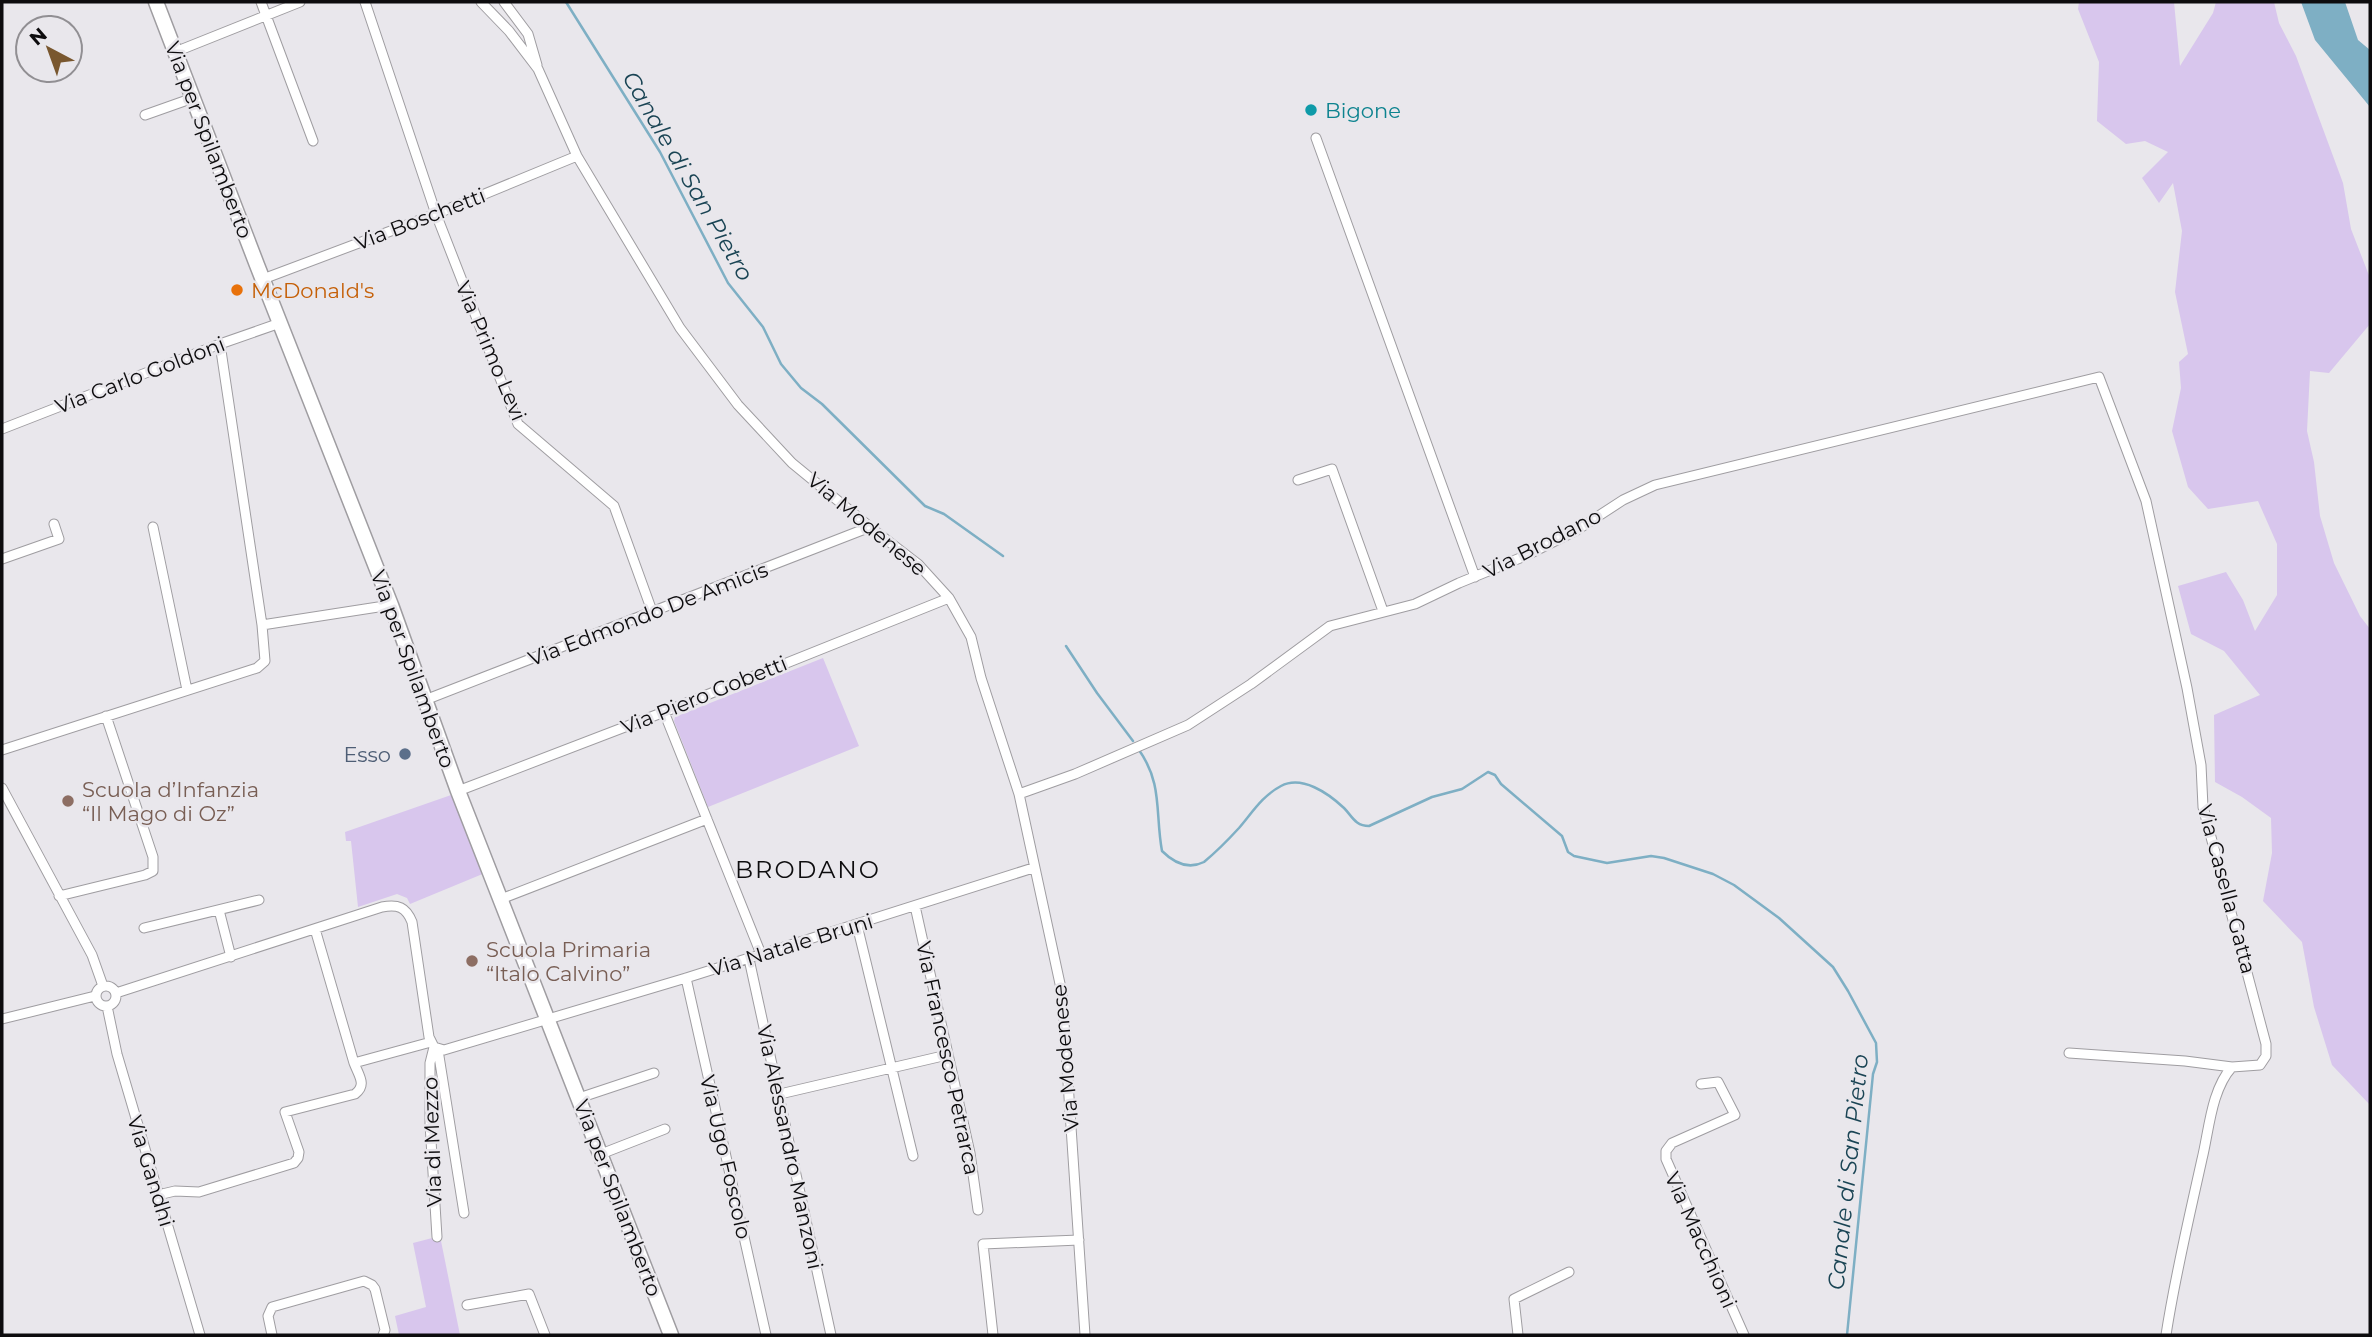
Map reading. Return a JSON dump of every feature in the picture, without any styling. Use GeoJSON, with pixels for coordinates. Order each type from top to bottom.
{"type":"FeatureCollection","features":[{"type":"Feature","properties":{"kind":"main road","name":"Via per Spilamberto"},"geometry":{"type":"LineString","coordinates":[[156,2],[391,605],[458,791],[671,1335]]}},
{"type":"Feature","properties":{"kind":"street"},"geometry":{"type":"LineString","coordinates":[[261,2],[313,141]]}},
{"type":"Feature","properties":{"kind":"street"},"geometry":{"type":"LineString","coordinates":[[175,52],[300,2]]}},
{"type":"Feature","properties":{"kind":"street","name":"Via Primo Levi"},"geometry":{"type":"LineString","coordinates":[[365,2],[436,214],[518,424],[614,506],[652,611]]}},
{"type":"Feature","properties":{"kind":"street","name":"Via Modenese"},"geometry":{"type":"LineString","coordinates":[[481,2],[509,31],[538,69],[577,156],[680,328],[738,405],[792,463],[918,564],[949,598],[971,637],[981,678],[1019,794],[1062,993],[1085,1335]]}},
{"type":"Feature","properties":{"kind":"street"},"geometry":{"type":"LineString","coordinates":[[504,2],[528,34],[538,69]]}},
{"type":"Feature","properties":{"kind":"street"},"geometry":{"type":"LineString","coordinates":[[145,115],[193,98]]}},
{"type":"Feature","properties":{"kind":"street"},"geometry":{"type":"LineString","coordinates":[[1316,138],[1475,576]]}},
{"type":"Feature","properties":{"kind":"street","name":"Via Boschetti"},"geometry":{"type":"LineString","coordinates":[[263,279],[436,214],[577,156]]}},
{"type":"Feature","properties":{"kind":"street","name":"Via Carlo Goldoni"},"geometry":{"type":"LineString","coordinates":[[2,429],[279,323]]}},
{"type":"Feature","properties":{"kind":"street"},"geometry":{"type":"LineString","coordinates":[[2,750],[263,664],[266,655],[262,625],[219,344]]}},
{"type":"Feature","properties":{"kind":"street","name":"Via Brodano"},"geometry":{"type":"LineString","coordinates":[[1019,794],[1131,751],[1188,725],[1251,684],[1330,626],[1415,604],[1525,556],[1577,530],[1623,500],[1655,485],[2099,377]]}},
{"type":"Feature","properties":{"kind":"street","name":"Via Casella Gatta"},"geometry":{"type":"LineString","coordinates":[[2099,377],[2146,501],[2188,688],[2201,765],[2203,807],[2266,1044],[2266,1056],[2260,1065],[2232,1068]]}},
{"type":"Feature","properties":{"kind":"street"},"geometry":{"type":"LineString","coordinates":[[1298,480],[1332,469],[1384,611]]}},
{"type":"Feature","properties":{"kind":"street"},"geometry":{"type":"LineString","coordinates":[[2,559],[59,539],[54,524]]}},
{"type":"Feature","properties":{"kind":"street"},"geometry":{"type":"LineString","coordinates":[[153,527],[187,690]]}},
{"type":"Feature","properties":{"kind":"street","name":"Via Edmondo De Amicis"},"geometry":{"type":"LineString","coordinates":[[425,700],[870,527]]}},
{"type":"Feature","properties":{"kind":"street","name":"Via Piero Gobetti"},"geometry":{"type":"LineString","coordinates":[[458,791],[949,598]]}},
{"type":"Feature","properties":{"kind":"street"},"geometry":{"type":"LineString","coordinates":[[262,625],[391,605]]}},
{"type":"Feature","properties":{"kind":"street"},"geometry":{"type":"LineString","coordinates":[[664,712],[761,954]]}},
{"type":"Feature","properties":{"kind":"street"},"geometry":{"type":"LineString","coordinates":[[60,896],[140,877],[150,873],[155,867],[106,716]]}},
{"type":"Feature","properties":{"kind":"street"},"geometry":{"type":"LineString","coordinates":[[2,788],[95,962],[103,986]]}},
{"type":"Feature","properties":{"kind":"street"},"geometry":{"type":"LineString","coordinates":[[501,898],[707,819]]}},
{"type":"Feature","properties":{"kind":"street","name":"Via Natale Bruni"},"geometry":{"type":"LineString","coordinates":[[354,1063],[434,1046],[459,1046],[749,959],[1034,868]]}},
{"type":"Feature","properties":{"kind":"street"},"geometry":{"type":"LineString","coordinates":[[144,928],[259,900]]}},
{"type":"Feature","properties":{"kind":"street"},"geometry":{"type":"LineString","coordinates":[[116,993],[390,906],[401,906],[412,922],[464,1213]]}},
{"type":"Feature","properties":{"kind":"street","name":"Via Francesco Petrarca"},"geometry":{"type":"LineString","coordinates":[[915,906],[971,1153],[978,1210]]}},
{"type":"Feature","properties":{"kind":"street"},"geometry":{"type":"LineString","coordinates":[[219,910],[231,957]]}},
{"type":"Feature","properties":{"kind":"street"},"geometry":{"type":"LineString","coordinates":[[857,925],[914,1157]]}},
{"type":"Feature","properties":{"kind":"street"},"geometry":{"type":"LineString","coordinates":[[159,1195],[175,1191],[200,1192],[294,1163],[299,1152],[285,1112],[355,1094],[361,1088],[315,929]]}},
{"type":"Feature","properties":{"kind":"street","name":"Via Alessandro Manzoni"},"geometry":{"type":"LineString","coordinates":[[749,959],[831,1335]]}},
{"type":"Feature","properties":{"kind":"street","name":"Via Ugo Foscolo"},"geometry":{"type":"LineString","coordinates":[[686,978],[766,1335]]}},
{"type":"Feature","properties":{"kind":"street"},"geometry":{"type":"LineString","coordinates":[[103,986],[111,987],[116,993],[113,1003],[107,1006],[100,1005],[95,996],[97,990],[103,986]]}},
{"type":"Feature","properties":{"kind":"street"},"geometry":{"type":"LineString","coordinates":[[2,1019],[95,996]]}},
{"type":"Feature","properties":{"kind":"street","name":"Via Gandhi"},"geometry":{"type":"LineString","coordinates":[[107,1006],[117,1054],[200,1335]]}},
{"type":"Feature","properties":{"kind":"street","name":"Via di Mezzo"},"geometry":{"type":"LineString","coordinates":[[434,1046],[430,1063],[430,1124],[437,1237]]}},
{"type":"Feature","properties":{"kind":"street"},"geometry":{"type":"LineString","coordinates":[[2069,1053],[2186,1061],[2232,1068]]}},
{"type":"Feature","properties":{"kind":"street"},"geometry":{"type":"LineString","coordinates":[[780,1094],[947,1055]]}},
{"type":"Feature","properties":{"kind":"street"},"geometry":{"type":"LineString","coordinates":[[2166,1335],[2214,1106],[2224,1076],[2232,1068]]}},
{"type":"Feature","properties":{"kind":"street"},"geometry":{"type":"LineString","coordinates":[[579,1098],[654,1073]]}},
{"type":"Feature","properties":{"kind":"street","name":"Via Macchioni"},"geometry":{"type":"LineString","coordinates":[[1701,1084],[1718,1082],[1735,1115],[1672,1143],[1665,1158],[1744,1335]]}},
{"type":"Feature","properties":{"kind":"street"},"geometry":{"type":"LineString","coordinates":[[601,1154],[665,1129]]}},
{"type":"Feature","properties":{"kind":"street"},"geometry":{"type":"LineString","coordinates":[[993,1335],[983,1244],[1079,1240]]}},
{"type":"Feature","properties":{"kind":"street"},"geometry":{"type":"LineString","coordinates":[[1518,1335],[1514,1299],[1569,1272]]}},
{"type":"Feature","properties":{"kind":"street"},"geometry":{"type":"LineString","coordinates":[[272,1335],[268,1316],[272,1307],[364,1282],[372,1285],[374,1289],[385,1330],[383,1335]]}},
{"type":"Feature","properties":{"kind":"street"},"geometry":{"type":"LineString","coordinates":[[467,1304],[529,1294],[545,1335]]}},
{"type":"Feature","properties":{"kind":"shaded area"},"geometry":{"type":"Polygon","coordinates":[[[2079,2],[2174,2],[2180,66],[2213,13],[2216,2],[2274,2],[2279,23],[2296,56],[2343,183],[2351,229],[2370,278],[2370,324],[2329,373],[2310,371],[2307,431],[2314,462],[2320,516],[2334,563],[2360,616],[2370,629],[2370,1105],[2332,1065],[2314,1007],[2302,942],[2263,901],[2272,853],[2271,818],[2215,782],[2214,715],[2260,695],[2224,651],[2191,634],[2178,586],[2226,572],[2243,600],[2255,631],[2277,595],[2277,544],[2258,501],[2208,509],[2188,487],[2172,431],[2181,388],[2179,362],[2188,354],[2175,292],[2182,231],[2173,183],[2159,203],[2142,178],[2168,152],[2145,141],[2126,144],[2097,121],[2099,62],[2078,9],[2079,2]]]}},
{"type":"Feature","properties":{"kind":"shaded area"},"geometry":{"type":"Polygon","coordinates":[[[823,658],[859,746],[708,807],[674,721],[675,717],[823,658]]]}},
{"type":"Feature","properties":{"kind":"shaded area"},"geometry":{"type":"Polygon","coordinates":[[[454,794],[485,873],[410,904],[407,898],[397,894],[358,907],[351,841],[346,841],[345,832],[454,794]]]}},
{"type":"Feature","properties":{"kind":"shaded area"},"geometry":{"type":"Polygon","coordinates":[[[440,1236],[460,1335],[399,1335],[395,1316],[426,1307],[413,1243],[440,1236]]]}},
{"type":"Feature","properties":{"kind":"water"},"geometry":{"type":"Polygon","coordinates":[[[2301,2],[2345,2],[2358,40],[2370,50],[2370,107],[2315,40],[2301,2]]]}},
{"type":"Feature","properties":{"kind":"waterway","name":"Canale di San Pietro"},"geometry":{"type":"LineString","coordinates":[[566,2],[660,152],[728,283],[763,327],[781,364],[801,388],[822,404],[925,506],[944,514],[1003,556]]}},
{"type":"Feature","properties":{"kind":"waterway","name":"Canale di San Pietro"},"geometry":{"type":"LineString","coordinates":[[1066,646],[1133,741]]}},
{"type":"Feature","properties":{"kind":"waterway","name":"Canale di San Pietro"},"geometry":{"type":"LineString","coordinates":[[1139,750],[1147,763],[1155,787],[1162,851],[1181,864],[1204,862],[1263,800],[1274,790],[1289,783],[1314,787],[1344,808],[1357,822],[1369,826],[1432,797],[1462,789],[1488,772],[1495,775],[1501,784],[1562,836],[1568,852],[1574,856],[1607,863],[1651,856],[1664,858],[1713,874],[1734,885],[1779,918],[1833,967],[1876,1043],[1877,1062],[1873,1074],[1847,1335]]}},
{"type":"Feature","properties":{"kind":"place","name":"Bigone"},"geometry":{"type":"Point","coordinates":[1311,110]}},
{"type":"Feature","properties":{"kind":"place","name":"McDonald's"},"geometry":{"type":"Point","coordinates":[237,290]}},
{"type":"Feature","properties":{"kind":"place","name":"Esso"},"geometry":{"type":"Point","coordinates":[405,754]}},
{"type":"Feature","properties":{"kind":"place","name":"Scuola d’Infanzia “Il Mago di Oz”"},"geometry":{"type":"Point","coordinates":[68,801]}},
{"type":"Feature","properties":{"kind":"place","name":"Scuola Primaria “Italo Calvino”"},"geometry":{"type":"Point","coordinates":[472,961]}},
{"type":"Feature","properties":{"kind":"district","name":"BRODANO"},"geometry":{"type":"Point","coordinates":[808,869]}}]}
